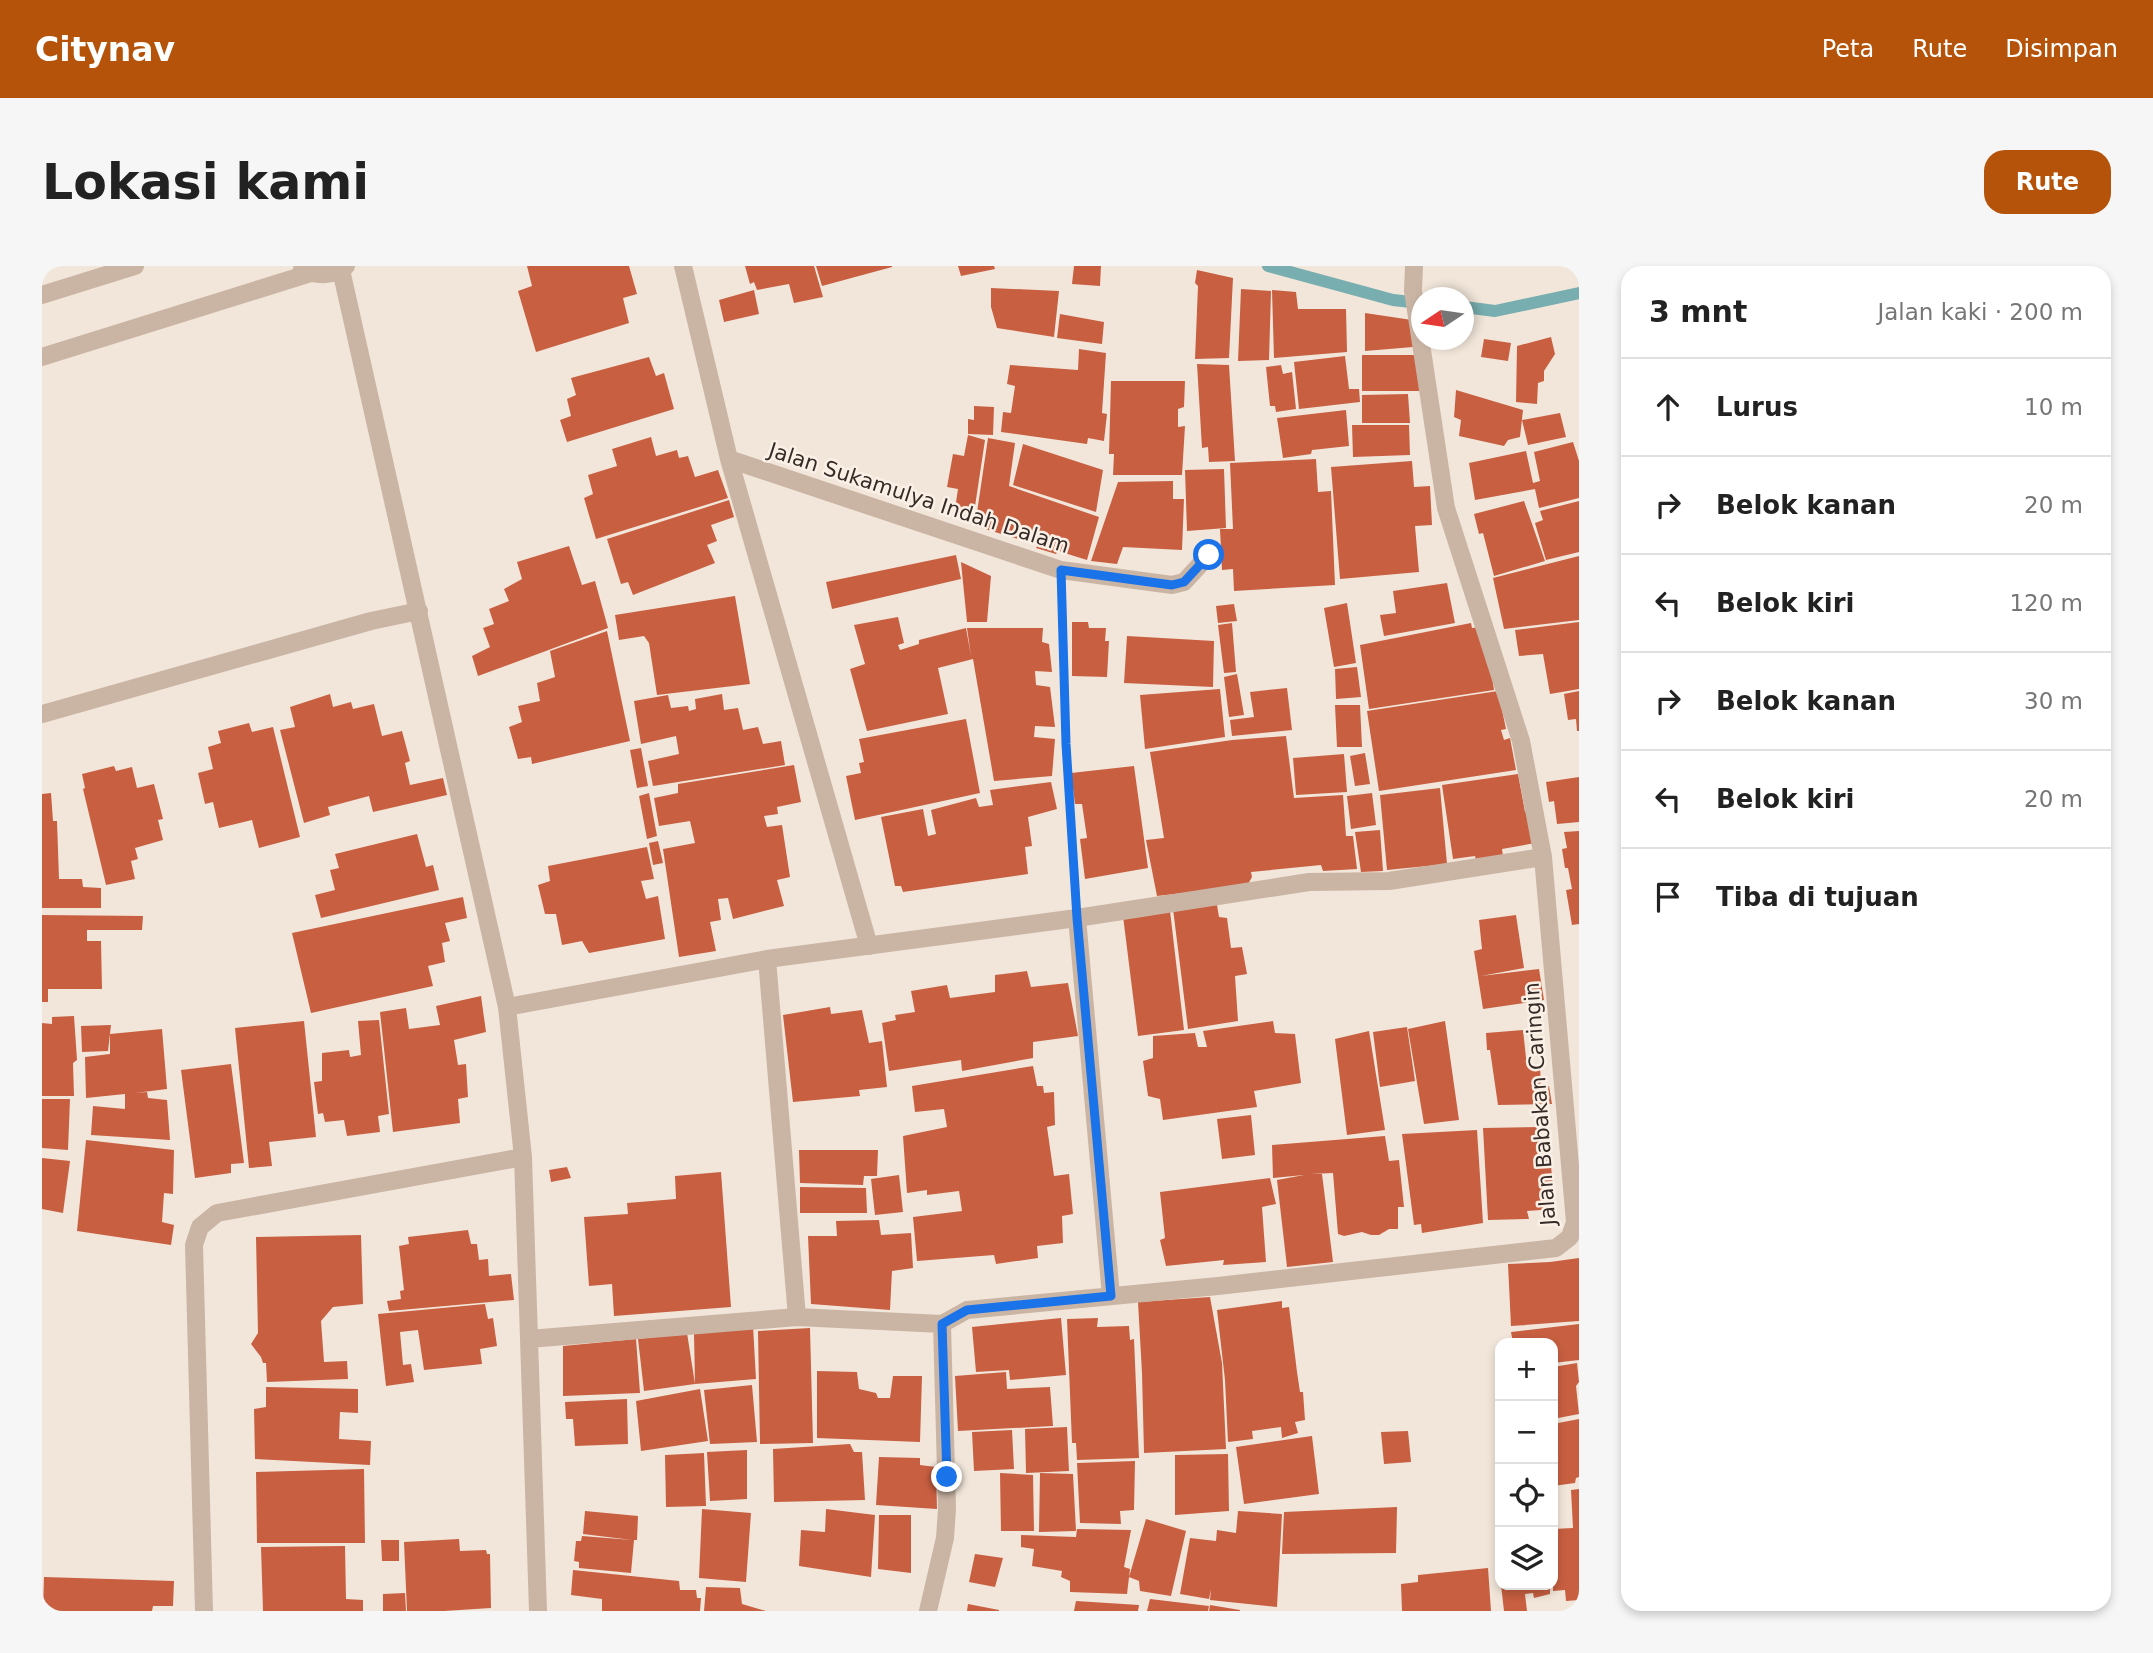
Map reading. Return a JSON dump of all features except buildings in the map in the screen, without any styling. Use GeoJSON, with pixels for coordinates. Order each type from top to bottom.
{"type":"FeatureCollection","features":[{"type":"Feature","properties":{"kind":"street"},"geometry":{"type":"LineString","coordinates":[[42,295],[135,266]]}},
{"type":"Feature","properties":{"kind":"street"},"geometry":{"type":"LineString","coordinates":[[683,266],[729,459],[869,946]]}},
{"type":"Feature","properties":{"kind":"street","name":"Jalan Babakan Caringin"},"geometry":{"type":"LineString","coordinates":[[942,1324],[967,1310],[1218,1286],[1556,1248],[1570,1237],[1575,1222],[1544,857],[1521,741],[1446,508],[1417,321],[1413,266]]}},
{"type":"Feature","properties":{"kind":"street"},"geometry":{"type":"LineString","coordinates":[[42,357],[303,270],[327,275],[344,268],[507,1007],[523,1157],[538,1611]]}},
{"type":"Feature","properties":{"kind":"street","name":"Jalan Sukamulya Indah Dalam"},"geometry":{"type":"LineString","coordinates":[[729,459],[1061,570],[1172,585],[1184,582],[1209,555]]}},
{"type":"Feature","properties":{"kind":"street"},"geometry":{"type":"LineString","coordinates":[[42,715],[371,621],[419,611]]}},
{"type":"Feature","properties":{"kind":"street"},"geometry":{"type":"LineString","coordinates":[[507,1007],[767,959],[1077,918],[1309,882],[1389,881],[1544,857]]}},
{"type":"Feature","properties":{"kind":"street"},"geometry":{"type":"LineString","coordinates":[[1077,918],[1111,1296]]}},
{"type":"Feature","properties":{"kind":"street"},"geometry":{"type":"LineString","coordinates":[[767,959],[797,1317]]}},
{"type":"Feature","properties":{"kind":"street"},"geometry":{"type":"LineString","coordinates":[[204,1611],[194,1245],[200,1227],[218,1213],[523,1157]]}},
{"type":"Feature","properties":{"kind":"street"},"geometry":{"type":"LineString","coordinates":[[529,1339],[797,1317],[942,1324],[947,1509],[945,1538],[928,1611]]}},
{"type":"Feature","properties":{"kind":"path"},"geometry":{"type":"LineString","coordinates":[[1061,570],[1066,744],[1077,918]]}},
{"type":"Feature","properties":{"kind":"waterway"},"geometry":{"type":"LineString","coordinates":[[1268,266],[1393,300],[1411,302]]}},
{"type":"Feature","properties":{"kind":"waterway"},"geometry":{"type":"LineString","coordinates":[[1474,308],[1495,311],[1579,293]]}},
{"type":"Feature","properties":{"kind":"route"},"geometry":{"type":"LineString","coordinates":[[947,1477],[942,1324],[967,1310],[1111,1296],[1077,918],[1066,744],[1061,570],[1172,585],[1184,582],[1209,555]]}}]}
